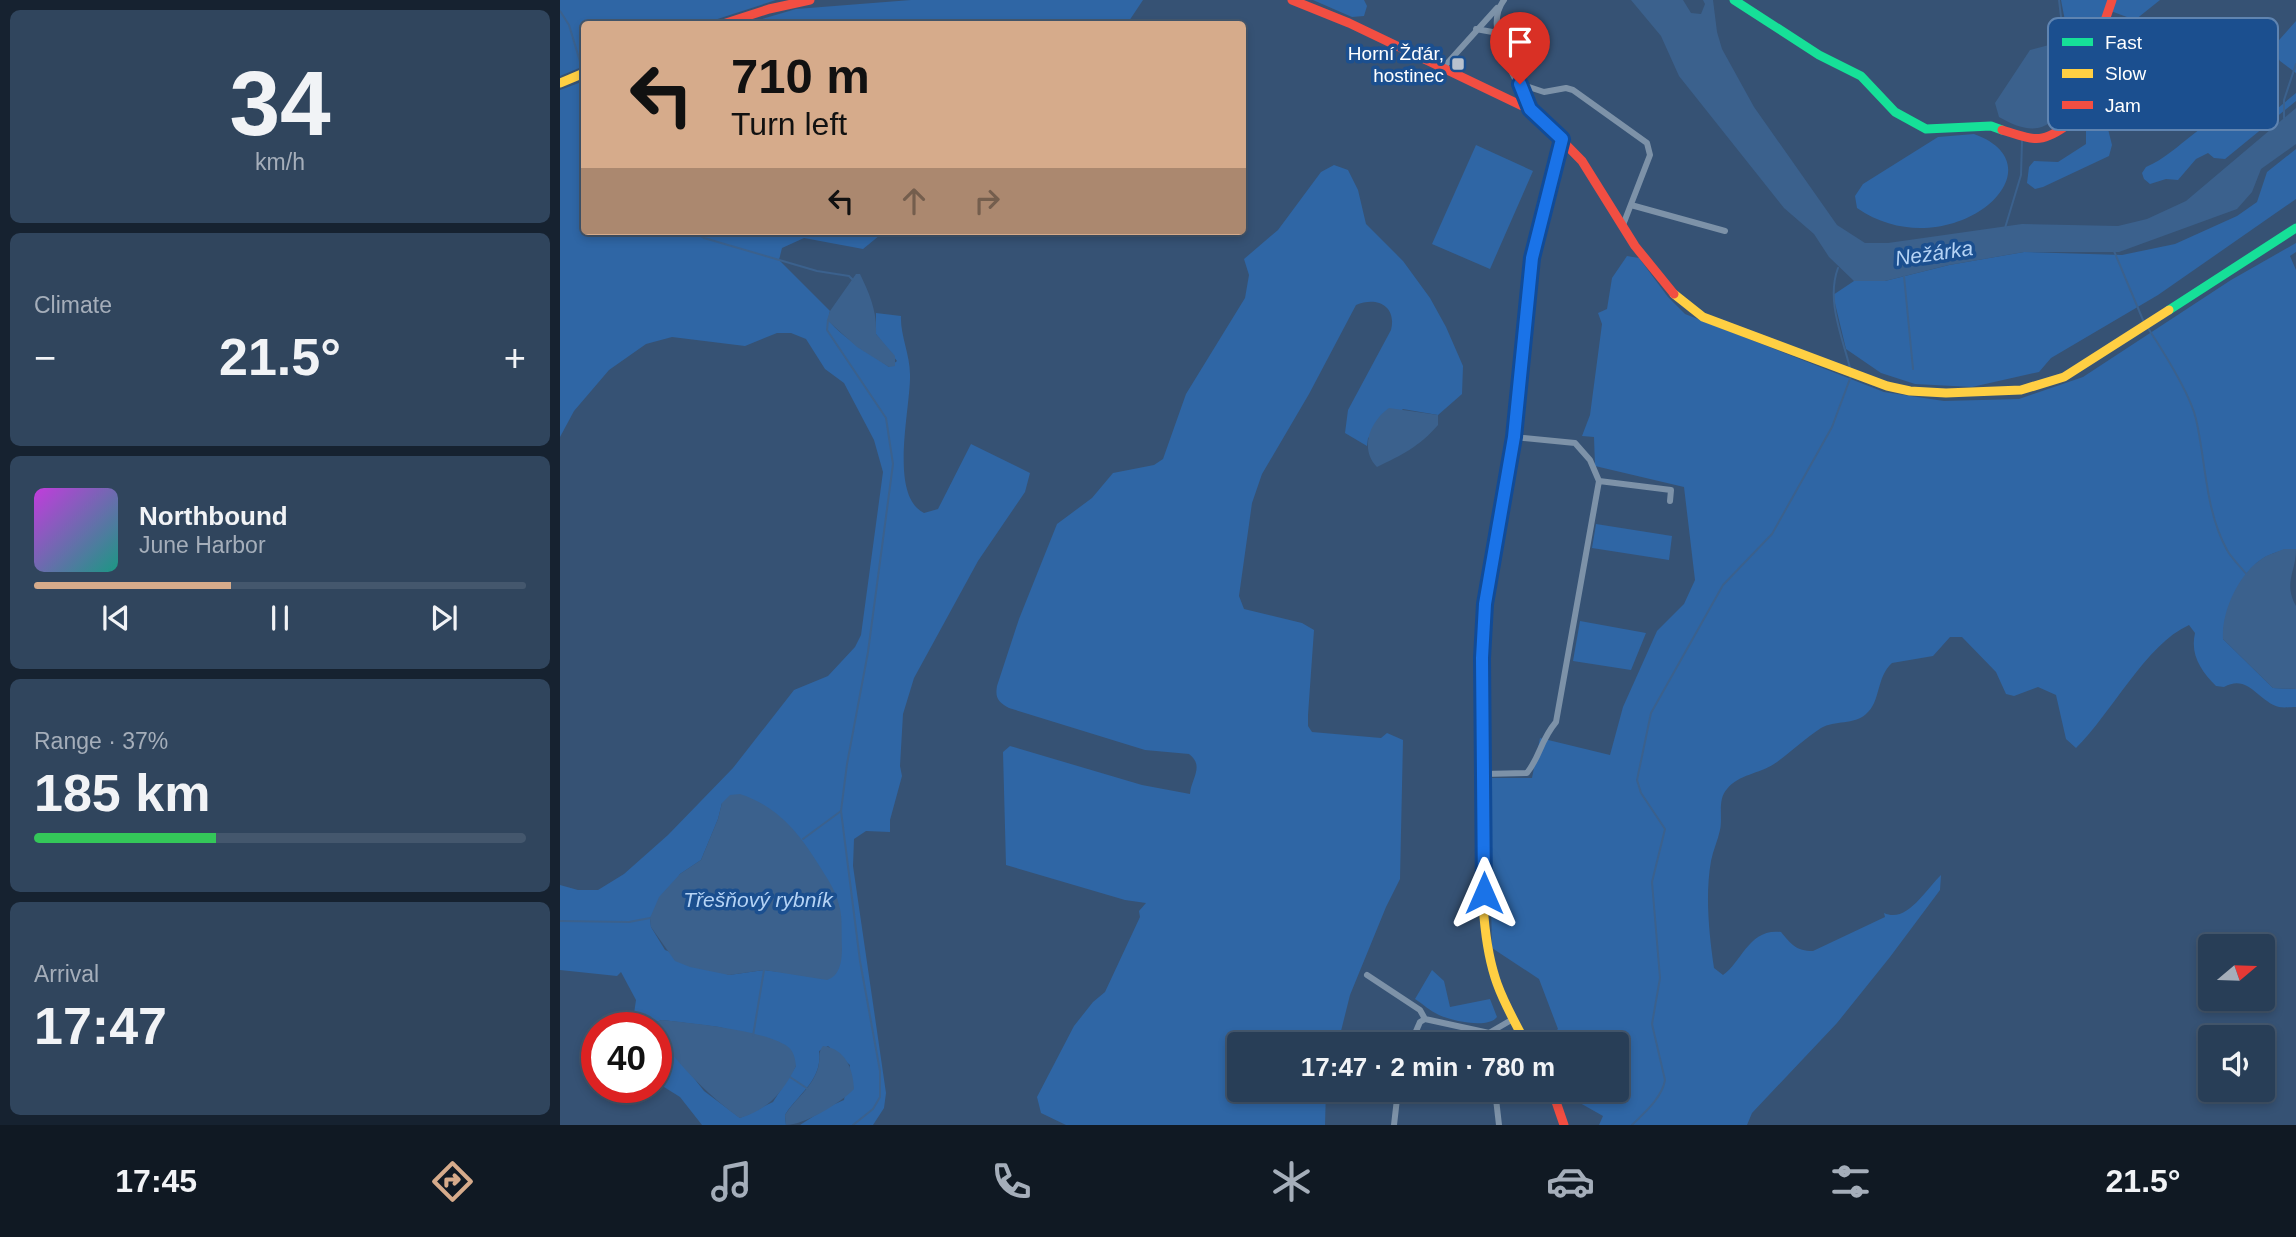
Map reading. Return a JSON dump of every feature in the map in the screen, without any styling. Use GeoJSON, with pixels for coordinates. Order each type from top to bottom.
{"type":"FeatureCollection","features":[{"type":"Feature","properties":{"kind":"street"},"geometry":{"type":"LineString","coordinates":[[732,21],[810,0]]}},
{"type":"Feature","properties":{"kind":"street"},"geometry":{"type":"LineString","coordinates":[[1292,0],[1530,109],[1580,160],[1669,290],[1703,317],[1888,386],[1946,393],[2021,390],[2064,377],[2296,228]]}},
{"type":"Feature","properties":{"kind":"street"},"geometry":{"type":"LineString","coordinates":[[1443,68],[1503,0]]}},
{"type":"Feature","properties":{"kind":"street"},"geometry":{"type":"LineString","coordinates":[[1734,0],[1819,55],[1861,76],[1895,112],[1926,129],[1991,126],[2037,142],[2060,130]]}},
{"type":"Feature","properties":{"kind":"street"},"geometry":{"type":"LineString","coordinates":[[2106,18],[2112,0]]}},
{"type":"Feature","properties":{"kind":"street"},"geometry":{"type":"LineString","coordinates":[[1497,8],[1498,33],[1506,63],[1520,84],[1530,109]]}},
{"type":"Feature","properties":{"kind":"street"},"geometry":{"type":"LineString","coordinates":[[1476,29],[1498,33]]}},
{"type":"Feature","properties":{"kind":"street"},"geometry":{"type":"LineString","coordinates":[[560,83],[581,75]]}},
{"type":"Feature","properties":{"kind":"street"},"geometry":{"type":"LineString","coordinates":[[1520,84],[1544,92],[1566,88],[1573,90],[1647,143],[1650,155],[1623,225]]}},
{"type":"Feature","properties":{"kind":"street"},"geometry":{"type":"LineString","coordinates":[[1520,1032],[1500,996],[1488,959],[1484,917],[1482,658],[1485,604],[1514,437],[1532,258],[1562,139]]}},
{"type":"Feature","properties":{"kind":"street"},"geometry":{"type":"LineString","coordinates":[[1631,205],[1725,231]]}},
{"type":"Feature","properties":{"kind":"street"},"geometry":{"type":"LineString","coordinates":[[1484,774],[1527,773],[1536,762],[1543,737],[1556,722],[1599,481],[1590,460],[1575,443],[1514,437]]}},
{"type":"Feature","properties":{"kind":"street"},"geometry":{"type":"LineString","coordinates":[[1599,481],[1671,490],[1670,501]]}},
{"type":"Feature","properties":{"kind":"street"},"geometry":{"type":"LineString","coordinates":[[1367,975],[1420,1010],[1425,1019]]}},
{"type":"Feature","properties":{"kind":"street"},"geometry":{"type":"LineString","coordinates":[[1416,1032],[1420,1022],[1425,1019],[1484,1032]]}},
{"type":"Feature","properties":{"kind":"street"},"geometry":{"type":"LineString","coordinates":[[1491,1032],[1513,1019]]}},
{"type":"Feature","properties":{"kind":"street"},"geometry":{"type":"LineString","coordinates":[[1394,1125],[1397,1102]]}},
{"type":"Feature","properties":{"kind":"street"},"geometry":{"type":"LineString","coordinates":[[1496,1102],[1499,1125]]}},
{"type":"Feature","properties":{"kind":"street"},"geometry":{"type":"LineString","coordinates":[[1556,1102],[1564,1125]]}},
{"type":"Feature","properties":{"kind":"shaded area"},"geometry":{"type":"Polygon","coordinates":[[[560,0],[776,0],[711,21],[581,21],[581,67],[560,76],[560,0]]]}},
{"type":"Feature","properties":{"kind":"shaded area"},"geometry":{"type":"Polygon","coordinates":[[[911,0],[1143,0],[1129,21],[755,21],[796,9],[911,0]]]}},
{"type":"Feature","properties":{"kind":"shaded area"},"geometry":{"type":"Polygon","coordinates":[[[1313,0],[1364,0],[1367,6],[1364,16],[1352,17],[1313,0]]]}},
{"type":"Feature","properties":{"kind":"shaded area"},"geometry":{"type":"Polygon","coordinates":[[[2061,0],[2160,0],[2138,18],[2108,10],[2104,18],[2064,18],[2061,0]]]}},
{"type":"Feature","properties":{"kind":"shaded area"},"geometry":{"type":"Polygon","coordinates":[[[2296,21],[2296,73],[2278,58],[2278,41],[2296,21]]]}},
{"type":"Feature","properties":{"kind":"shaded area"},"geometry":{"type":"Polygon","coordinates":[[[581,82],[581,235],[880,235],[863,249],[804,238],[782,248],[779,260],[830,311],[828,320],[835,327],[889,367],[897,361],[876,334],[876,313],[901,316],[910,374],[904,470],[913,503],[924,513],[938,509],[971,444],[1030,473],[1025,492],[978,561],[914,678],[903,714],[900,766],[902,776],[890,820],[890,832],[866,831],[854,839],[853,866],[886,1093],[884,1108],[873,1125],[800,1125],[844,1100],[850,1065],[828,1046],[819,1051],[817,1070],[785,1115],[786,1125],[702,1125],[680,1097],[672,1092],[672,1050],[704,1091],[740,1118],[773,1102],[796,1066],[774,1041],[719,1027],[672,1021],[672,1012],[634,1012],[636,1000],[621,972],[617,976],[560,970],[560,885],[578,890],[598,890],[624,874],[668,835],[733,768],[794,690],[828,676],[855,647],[861,635],[883,472],[874,440],[844,383],[825,369],[806,339],[791,333],[777,333],[745,346],[672,337],[646,344],[609,370],[574,411],[560,437],[560,90],[581,82]],[[722,803],[701,860],[680,874],[650,918],[651,927],[665,950],[729,975],[764,970],[788,973],[722,803]]]}},
{"type":"Feature","properties":{"kind":"shaded area"},"geometry":{"type":"Polygon","coordinates":[[[2296,93],[2296,101],[2278,116],[2278,108],[2296,93]]]}},
{"type":"Feature","properties":{"kind":"shaded area"},"geometry":{"type":"Polygon","coordinates":[[[2086,130],[2108,130],[2112,145],[2109,156],[2043,187],[2035,189],[2027,183],[2029,167],[2034,161],[2058,162],[2086,144],[2086,130]]]}},
{"type":"Feature","properties":{"kind":"shaded area"},"geometry":{"type":"Polygon","coordinates":[[[2200,130],[2260,130],[2225,159],[2214,158],[2208,153],[2196,159],[2178,180],[2166,179],[2150,184],[2142,173],[2146,167],[2200,130]]]}},
{"type":"Feature","properties":{"kind":"shaded area"},"geometry":{"type":"Polygon","coordinates":[[[1974,134],[2000,150],[2008,169],[2002,189],[1985,207],[1959,221],[1927,228],[1892,224],[1857,208],[1855,196],[1863,184],[1938,137],[1974,134]]]}},
{"type":"Feature","properties":{"kind":"shaded area"},"geometry":{"type":"Polygon","coordinates":[[[1476,145],[1533,171],[1490,269],[1432,244],[1476,145]]]}},
{"type":"Feature","properties":{"kind":"shaded area"},"geometry":{"type":"Polygon","coordinates":[[[2296,149],[2296,199],[2158,295],[2051,358],[2039,372],[1972,387],[1915,384],[1881,373],[1846,349],[1833,295],[1854,281],[1885,281],[1949,265],[2024,252],[2122,255],[2175,244],[2237,216],[2257,202],[2267,172],[2296,149]]]}},
{"type":"Feature","properties":{"kind":"shaded area"},"geometry":{"type":"Polygon","coordinates":[[[1334,165],[1348,170],[1358,190],[1366,224],[1403,261],[1430,298],[1463,366],[1462,394],[1438,415],[1403,409],[1368,438],[1367,446],[1345,433],[1348,410],[1391,330],[1392,322],[1384,305],[1371,302],[1356,305],[1309,394],[1262,474],[1252,503],[1239,596],[1244,609],[1302,623],[1314,630],[1308,715],[1308,726],[1312,732],[1381,738],[1387,733],[1403,740],[1400,879],[1350,995],[1341,1032],[1227,1032],[1227,1102],[1326,1102],[1325,1125],[1066,1125],[1041,1113],[1037,1097],[1074,1026],[1093,1002],[1105,992],[1140,917],[1139,911],[1146,903],[1125,900],[1006,865],[1003,752],[1010,746],[1142,785],[1190,794],[1197,768],[1189,754],[1145,750],[1009,708],[998,699],[997,686],[1019,619],[1057,524],[1092,498],[1113,473],[1154,465],[1163,459],[1186,394],[1245,298],[1249,275],[1244,259],[1278,230],[1321,172],[1334,165]]]}},
{"type":"Feature","properties":{"kind":"shaded area"},"geometry":{"type":"Polygon","coordinates":[[[2296,243],[2296,252],[2290,256],[2296,270],[2296,549],[2278,552],[2252,567],[2237,593],[2223,639],[2273,688],[2296,689],[2296,707],[2279,707],[2272,704],[2240,683],[2216,686],[2198,662],[2194,648],[2195,633],[2189,625],[2158,647],[2076,748],[2066,739],[2056,695],[2038,687],[2014,696],[2006,694],[1996,672],[1962,637],[1950,637],[1933,656],[1892,663],[1883,675],[1874,703],[1866,714],[1856,720],[1821,728],[1774,764],[1737,780],[1724,793],[1721,825],[1711,861],[1708,887],[1714,968],[1723,975],[1754,940],[1770,932],[1781,932],[1794,946],[1813,951],[1885,917],[1884,913],[1900,914],[1908,910],[1941,875],[1940,890],[1837,1023],[1752,1113],[1747,1125],[1599,1125],[1603,1116],[1578,1102],[1629,1102],[1629,1032],[1555,1032],[1558,1029],[1539,979],[1492,948],[1488,778],[1532,778],[1540,738],[1610,755],[1623,707],[1657,631],[1684,604],[1695,580],[1684,487],[1595,466],[1594,437],[1582,436],[1590,415],[1602,324],[1598,313],[1607,309],[1612,278],[1627,256],[1639,258],[1668,297],[1685,314],[1884,392],[1944,401],[2019,399],[2083,377],[2231,280],[2296,243]]]}},
{"type":"Feature","properties":{"kind":"shaded area"},"geometry":{"type":"Polygon","coordinates":[[[1596,524],[1672,536],[1669,560],[1592,548],[1596,524]]]}},
{"type":"Feature","properties":{"kind":"shaded area"},"geometry":{"type":"Polygon","coordinates":[[[1580,621],[1646,633],[1631,670],[1573,661],[1580,621]]]}},
{"type":"Feature","properties":{"kind":"shaded area"},"geometry":{"type":"Polygon","coordinates":[[[1432,970],[1444,981],[1450,1007],[1490,999],[1497,1017],[1486,1023],[1452,1020],[1433,1012],[1415,999],[1432,970]]]}},
{"type":"Feature","properties":{"kind":"water","name":"Nežárka"},"geometry":{"type":"Polygon","coordinates":[[[1631,0],[1683,0],[1691,13],[1701,14],[1705,4],[1703,0],[1713,0],[1722,49],[1754,107],[1837,225],[1865,243],[1888,243],[2022,224],[2118,226],[2147,219],[2186,201],[2270,130],[2278,130],[2278,123],[2296,108],[2296,144],[2261,169],[2252,192],[2237,209],[2119,252],[2024,252],[1949,265],[1885,281],[1854,281],[1829,257],[1814,234],[1784,208],[1679,76],[1661,36],[1631,0]]]}},
{"type":"Feature","properties":{"kind":"water"},"geometry":{"type":"Polygon","coordinates":[[[2048,45],[2048,124],[2037,128],[2015,125],[1999,117],[1995,103],[2030,50],[2048,45]]]}},
{"type":"Feature","properties":{"kind":"water"},"geometry":{"type":"Polygon","coordinates":[[[856,274],[860,274],[872,303],[876,334],[895,356],[895,366],[889,367],[857,347],[827,320],[830,311],[856,274]]]}},
{"type":"Feature","properties":{"kind":"water"},"geometry":{"type":"Polygon","coordinates":[[[1389,408],[1438,415],[1438,425],[1410,449],[1377,467],[1369,452],[1369,436],[1377,420],[1389,408]]]}},
{"type":"Feature","properties":{"kind":"water"},"geometry":{"type":"Polygon","coordinates":[[[2284,549],[2296,549],[2290,584],[2296,606],[2296,689],[2273,688],[2223,639],[2228,605],[2239,583],[2263,558],[2284,549]]]}},
{"type":"Feature","properties":{"kind":"water","name":"Třešňový rybník"},"geometry":{"type":"Polygon","coordinates":[[[740,794],[767,807],[789,824],[832,887],[840,910],[842,948],[839,967],[835,975],[827,980],[764,970],[729,975],[690,967],[675,961],[651,927],[650,918],[659,897],[680,874],[701,860],[722,803],[730,795],[740,794]]]}},
{"type":"Feature","properties":{"kind":"water"},"geometry":{"type":"Polygon","coordinates":[[[672,1021],[726,1028],[776,1040],[791,1050],[796,1066],[774,1098],[759,1110],[740,1118],[704,1088],[672,1053],[672,1021]]]}},
{"type":"Feature","properties":{"kind":"water"},"geometry":{"type":"Polygon","coordinates":[[[823,1046],[837,1051],[847,1061],[854,1089],[822,1112],[786,1125],[785,1115],[815,1075],[823,1046]]]}},
{"type":"Feature","properties":{"kind":"waterway"},"geometry":{"type":"LineString","coordinates":[[2059,0],[2061,18]]}},
{"type":"Feature","properties":{"kind":"waterway"},"geometry":{"type":"LineString","coordinates":[[560,11],[569,25],[581,65]]}},
{"type":"Feature","properties":{"kind":"waterway"},"geometry":{"type":"LineString","coordinates":[[2284,118],[2284,100],[2296,64]]}},
{"type":"Feature","properties":{"kind":"waterway"},"geometry":{"type":"LineString","coordinates":[[2005,228],[2021,175],[2022,141]]}},
{"type":"Feature","properties":{"kind":"waterway"},"geometry":{"type":"LineString","coordinates":[[699,235],[817,271],[849,276],[854,281]]}},
{"type":"Feature","properties":{"kind":"waterway"},"geometry":{"type":"LineString","coordinates":[[2114,251],[2143,320]]}},
{"type":"Feature","properties":{"kind":"waterway"},"geometry":{"type":"LineString","coordinates":[[1838,268],[1834,305],[1850,368]]}},
{"type":"Feature","properties":{"kind":"waterway","name":"Nežárka"},"geometry":{"type":"LineString","coordinates":[[1904,276],[1913,369]]}},
{"type":"Feature","properties":{"kind":"waterway"},"geometry":{"type":"LineString","coordinates":[[828,320],[827,330],[886,418],[893,464],[868,652],[841,811],[860,961],[880,1071],[880,1097],[873,1109],[853,1125]]}},
{"type":"Feature","properties":{"kind":"waterway"},"geometry":{"type":"LineString","coordinates":[[2148,328],[2175,372],[2193,409],[2214,519],[2231,557],[2247,575]]}},
{"type":"Feature","properties":{"kind":"waterway"},"geometry":{"type":"LineString","coordinates":[[1632,1125],[1656,1099],[1665,1080],[1652,1024],[1660,978],[1652,882],[1665,829],[1641,793],[1637,780],[1651,713],[1723,585],[1772,534],[1832,427],[1851,376]]}},
{"type":"Feature","properties":{"kind":"waterway"},"geometry":{"type":"LineString","coordinates":[[803,839],[841,811]]}},
{"type":"Feature","properties":{"kind":"waterway"},"geometry":{"type":"LineString","coordinates":[[560,921],[629,922],[650,918]]}},
{"type":"Feature","properties":{"kind":"waterway"},"geometry":{"type":"LineString","coordinates":[[753,1036],[764,970]]}},
{"type":"Feature","properties":{"kind":"waterway"},"geometry":{"type":"LineString","coordinates":[[790,1077],[808,1089]]}},
{"type":"Feature","properties":{"kind":"traffic: fast"},"geometry":{"type":"LineString","coordinates":[[1734,0],[1819,55],[1861,76],[1895,112],[1926,129],[1991,126],[2002,130]]}},
{"type":"Feature","properties":{"kind":"traffic: fast"},"geometry":{"type":"LineString","coordinates":[[1482,657],[1485,604],[1514,437],[1532,258],[1562,139]]}},
{"type":"Feature","properties":{"kind":"traffic: fast"},"geometry":{"type":"LineString","coordinates":[[2169,310],[2296,228]]}},
{"type":"Feature","properties":{"kind":"traffic: slow"},"geometry":{"type":"LineString","coordinates":[[560,83],[581,74]]}},
{"type":"Feature","properties":{"kind":"traffic: slow"},"geometry":{"type":"LineString","coordinates":[[1674,294],[1703,317],[1887,386],[1910,391],[1946,393],[2021,390],[2064,377],[2169,310]]}},
{"type":"Feature","properties":{"kind":"traffic: slow"},"geometry":{"type":"LineString","coordinates":[[1482,657],[1486,937],[1497,984],[1520,1032]]}},
{"type":"Feature","properties":{"kind":"traffic: jam"},"geometry":{"type":"LineString","coordinates":[[732,21],[810,0]]}},
{"type":"Feature","properties":{"kind":"traffic: jam"},"geometry":{"type":"LineString","coordinates":[[1292,0],[1349,23],[1533,111],[1582,161],[1635,246],[1674,294]]}},
{"type":"Feature","properties":{"kind":"traffic: jam"},"geometry":{"type":"LineString","coordinates":[[2106,18],[2112,0]]}},
{"type":"Feature","properties":{"kind":"traffic: jam"},"geometry":{"type":"LineString","coordinates":[[2002,130],[2037,139],[2060,130]]}},
{"type":"Feature","properties":{"kind":"traffic: jam"},"geometry":{"type":"LineString","coordinates":[[1556,1102],[1564,1125]]}},
{"type":"Feature","properties":{"kind":"place","name":"Horní Žďár, hostinec"},"geometry":{"type":"Point","coordinates":[1458,64]}},
{"type":"Feature","properties":{"kind":"route"},"geometry":{"type":"LineString","coordinates":[[1484,893],[1482,658],[1485,604],[1514,437],[1532,258],[1562,139],[1530,109],[1520,84]]}}]}
